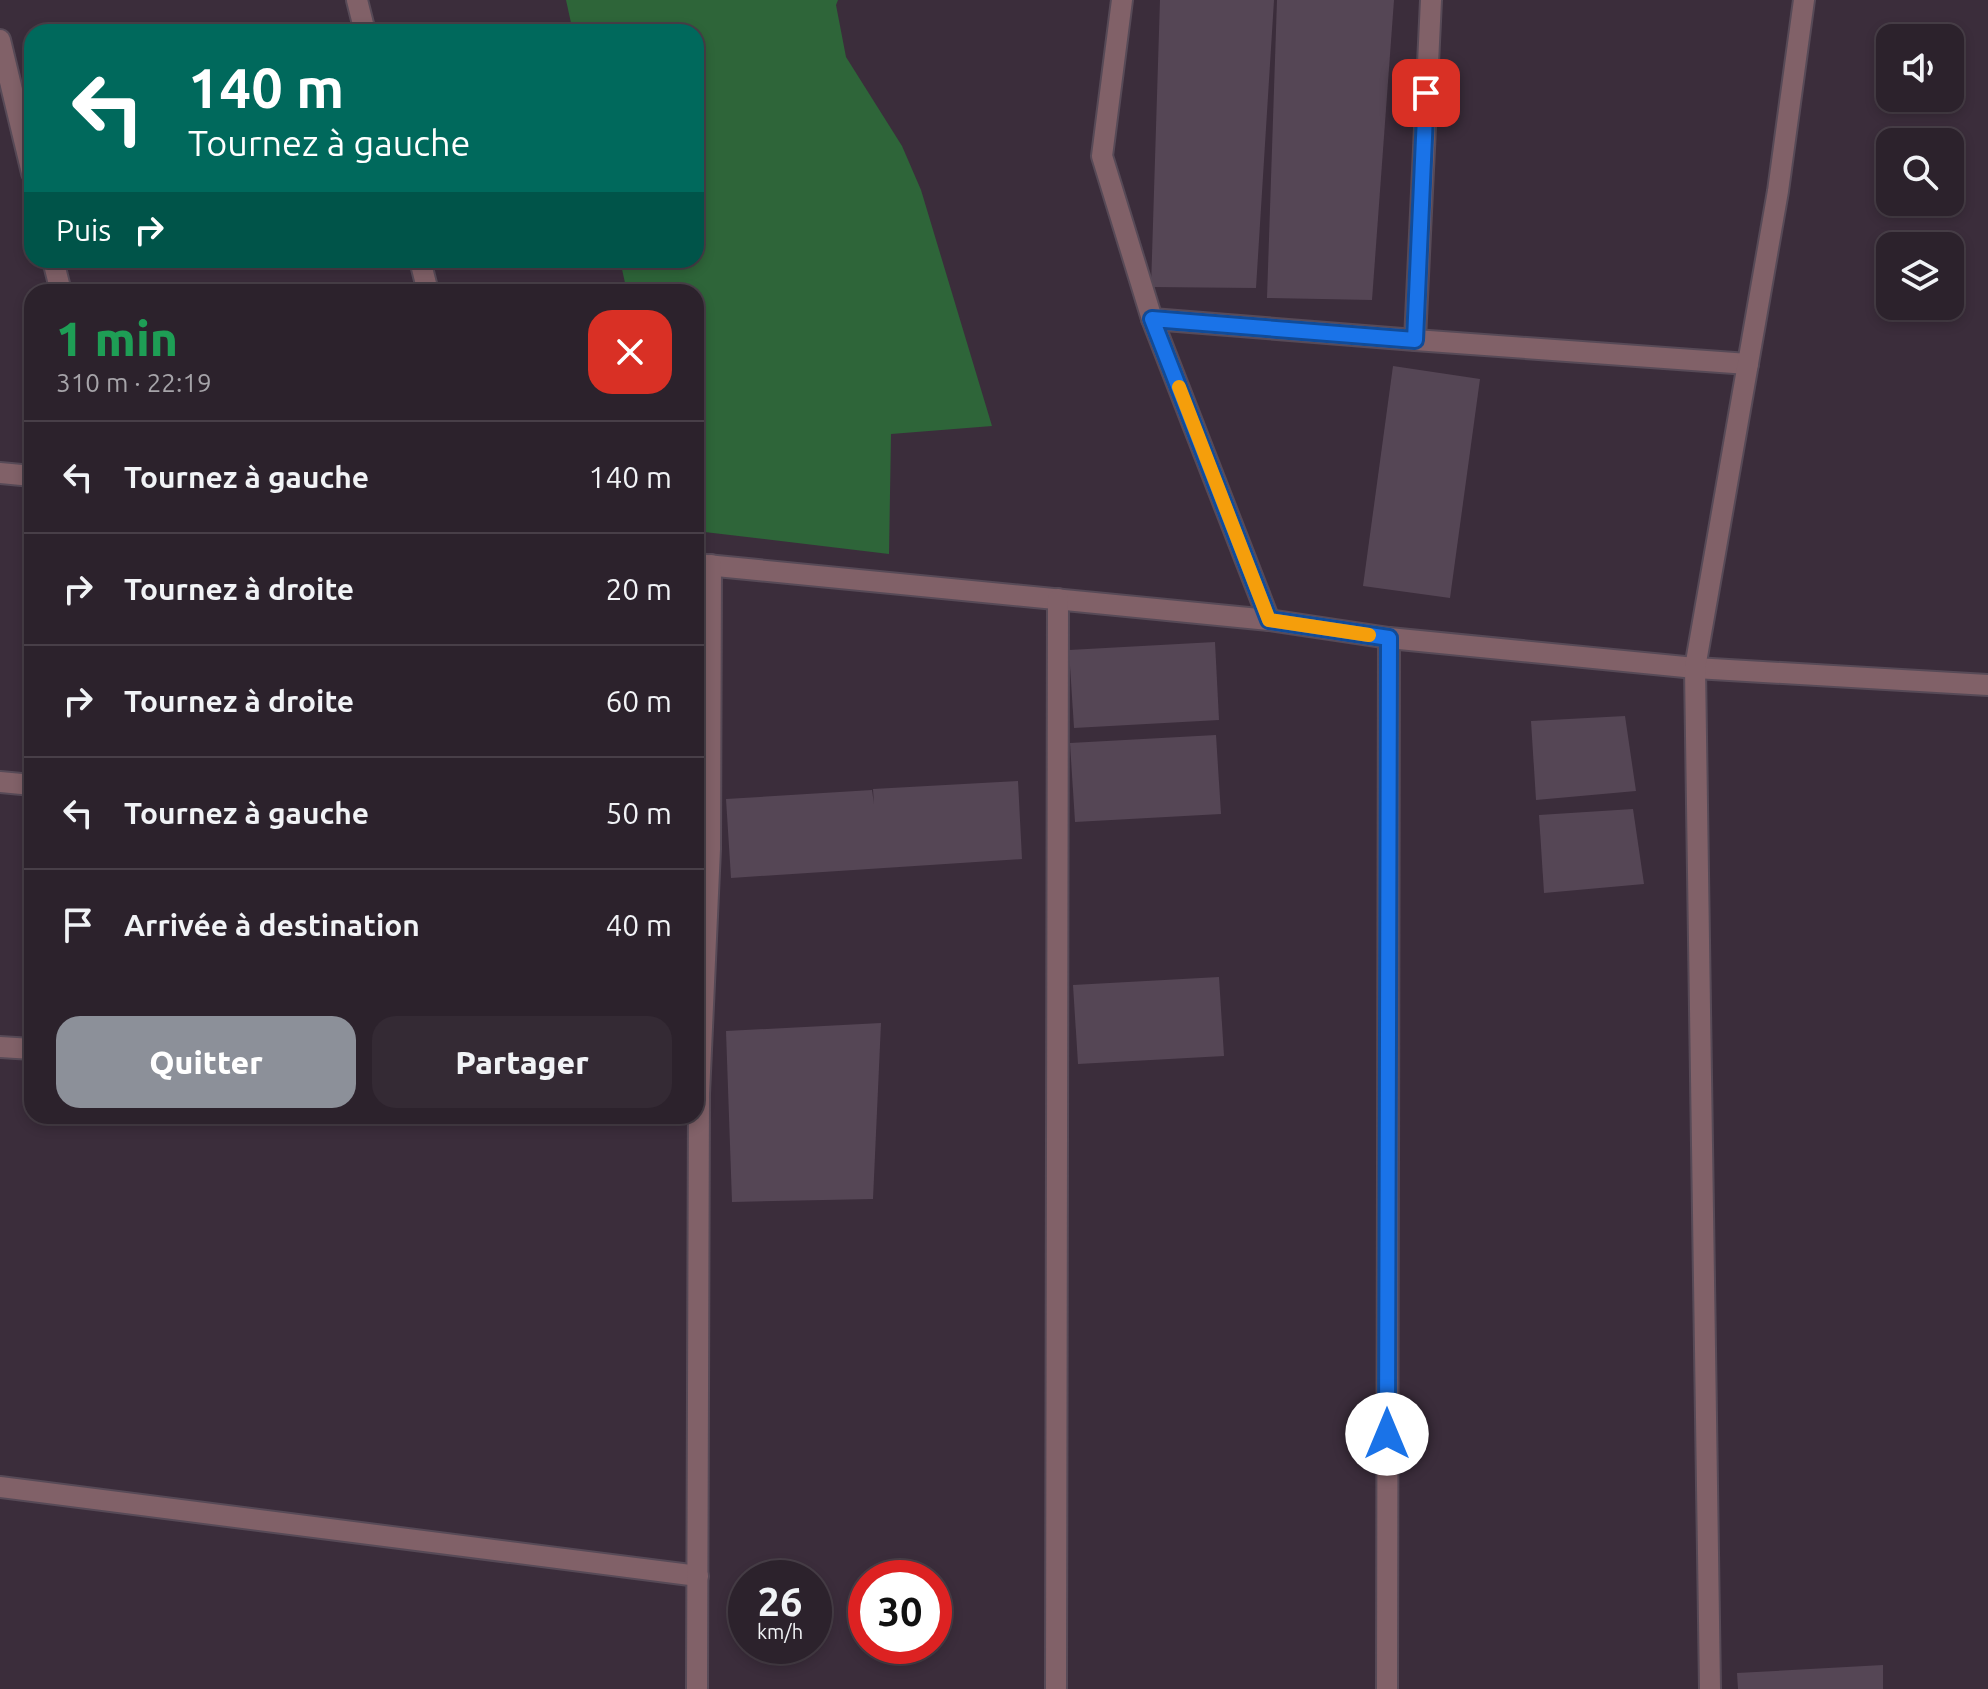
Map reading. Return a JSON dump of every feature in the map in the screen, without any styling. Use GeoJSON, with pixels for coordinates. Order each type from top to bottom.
{"type":"FeatureCollection","features":[{"type":"Feature","properties":{"kind":"street"},"geometry":{"type":"LineString","coordinates":[[357,0],[363,24]]}},
{"type":"Feature","properties":{"kind":"street"},"geometry":{"type":"LineString","coordinates":[[1122,0],[1102,156],[1152,319],[1269,620]]}},
{"type":"Feature","properties":{"kind":"street"},"geometry":{"type":"LineString","coordinates":[[1415,340],[1431,0]]}},
{"type":"Feature","properties":{"kind":"street"},"geometry":{"type":"LineString","coordinates":[[1710,1689],[1695,668],[1778,191],[1804,0]]}},
{"type":"Feature","properties":{"kind":"street"},"geometry":{"type":"LineString","coordinates":[[0,40],[24,140]]}},
{"type":"Feature","properties":{"kind":"street"},"geometry":{"type":"LineString","coordinates":[[1152,319],[1748,364]]}},
{"type":"Feature","properties":{"kind":"street"},"geometry":{"type":"LineString","coordinates":[[0,473],[24,475]]}},
{"type":"Feature","properties":{"kind":"street"},"geometry":{"type":"LineString","coordinates":[[704,564],[1269,620],[1389,638],[1695,668],[1988,685]]}},
{"type":"Feature","properties":{"kind":"street"},"geometry":{"type":"LineString","coordinates":[[1056,1689],[1058,599]]}},
{"type":"Feature","properties":{"kind":"street"},"geometry":{"type":"LineString","coordinates":[[1387,1689],[1389,638]]}},
{"type":"Feature","properties":{"kind":"street"},"geometry":{"type":"LineString","coordinates":[[0,782],[24,784]]}},
{"type":"Feature","properties":{"kind":"street"},"geometry":{"type":"LineString","coordinates":[[0,1047],[24,1048]]}},
{"type":"Feature","properties":{"kind":"street"},"geometry":{"type":"LineString","coordinates":[[697,1689],[698,1124]]}},
{"type":"Feature","properties":{"kind":"street"},"geometry":{"type":"LineString","coordinates":[[0,1487],[698,1576]]}},
{"type":"Feature","properties":{"kind":"green space"},"geometry":{"type":"Polygon","coordinates":[[[566,0],[838,0],[836,5],[846,57],[902,146],[921,190],[992,426],[891,434],[889,554],[704,532],[704,284],[625,284],[622,268],[704,268],[704,24],[571,24],[566,0]]]}},
{"type":"Feature","properties":{"kind":"building"},"geometry":{"type":"Polygon","coordinates":[[[1160,0],[1274,0],[1256,288],[1151,287],[1160,0]]]}},
{"type":"Feature","properties":{"kind":"building"},"geometry":{"type":"Polygon","coordinates":[[[1277,0],[1394,0],[1372,300],[1267,298],[1277,0]]]}},
{"type":"Feature","properties":{"kind":"building"},"geometry":{"type":"Polygon","coordinates":[[[1393,366],[1480,379],[1450,598],[1363,586],[1393,366]]]}},
{"type":"Feature","properties":{"kind":"building"},"geometry":{"type":"Polygon","coordinates":[[[1215,642],[1219,720],[1074,728],[1069,650],[1215,642]]]}},
{"type":"Feature","properties":{"kind":"building"},"geometry":{"type":"Polygon","coordinates":[[[1625,716],[1636,791],[1536,800],[1531,721],[1625,716]]]}},
{"type":"Feature","properties":{"kind":"building"},"geometry":{"type":"Polygon","coordinates":[[[1216,735],[1221,814],[1075,822],[1070,743],[1216,735]]]}},
{"type":"Feature","properties":{"kind":"building"},"geometry":{"type":"Polygon","coordinates":[[[1018,781],[1022,859],[731,878],[726,799],[872,790],[874,804],[873,789],[1018,781]]]}},
{"type":"Feature","properties":{"kind":"building"},"geometry":{"type":"Polygon","coordinates":[[[1633,809],[1644,884],[1544,893],[1539,815],[1633,809]]]}},
{"type":"Feature","properties":{"kind":"building"},"geometry":{"type":"Polygon","coordinates":[[[1219,977],[1224,1056],[1078,1064],[1073,985],[1219,977]]]}},
{"type":"Feature","properties":{"kind":"building"},"geometry":{"type":"Polygon","coordinates":[[[881,1023],[873,1199],[732,1202],[726,1031],[881,1023]]]}},
{"type":"Feature","properties":{"kind":"building"},"geometry":{"type":"Polygon","coordinates":[[[1883,1665],[1883,1689],[1738,1689],[1737,1673],[1883,1665]]]}},
{"type":"Feature","properties":{"kind":"slow traffic"},"geometry":{"type":"LineString","coordinates":[[1179,387],[1269,620],[1369,635]]}},
{"type":"Feature","properties":{"kind":"route"},"geometry":{"type":"LineString","coordinates":[[1387,1434],[1389,638],[1269,620],[1152,319],[1415,340],[1426,93]]}}]}
